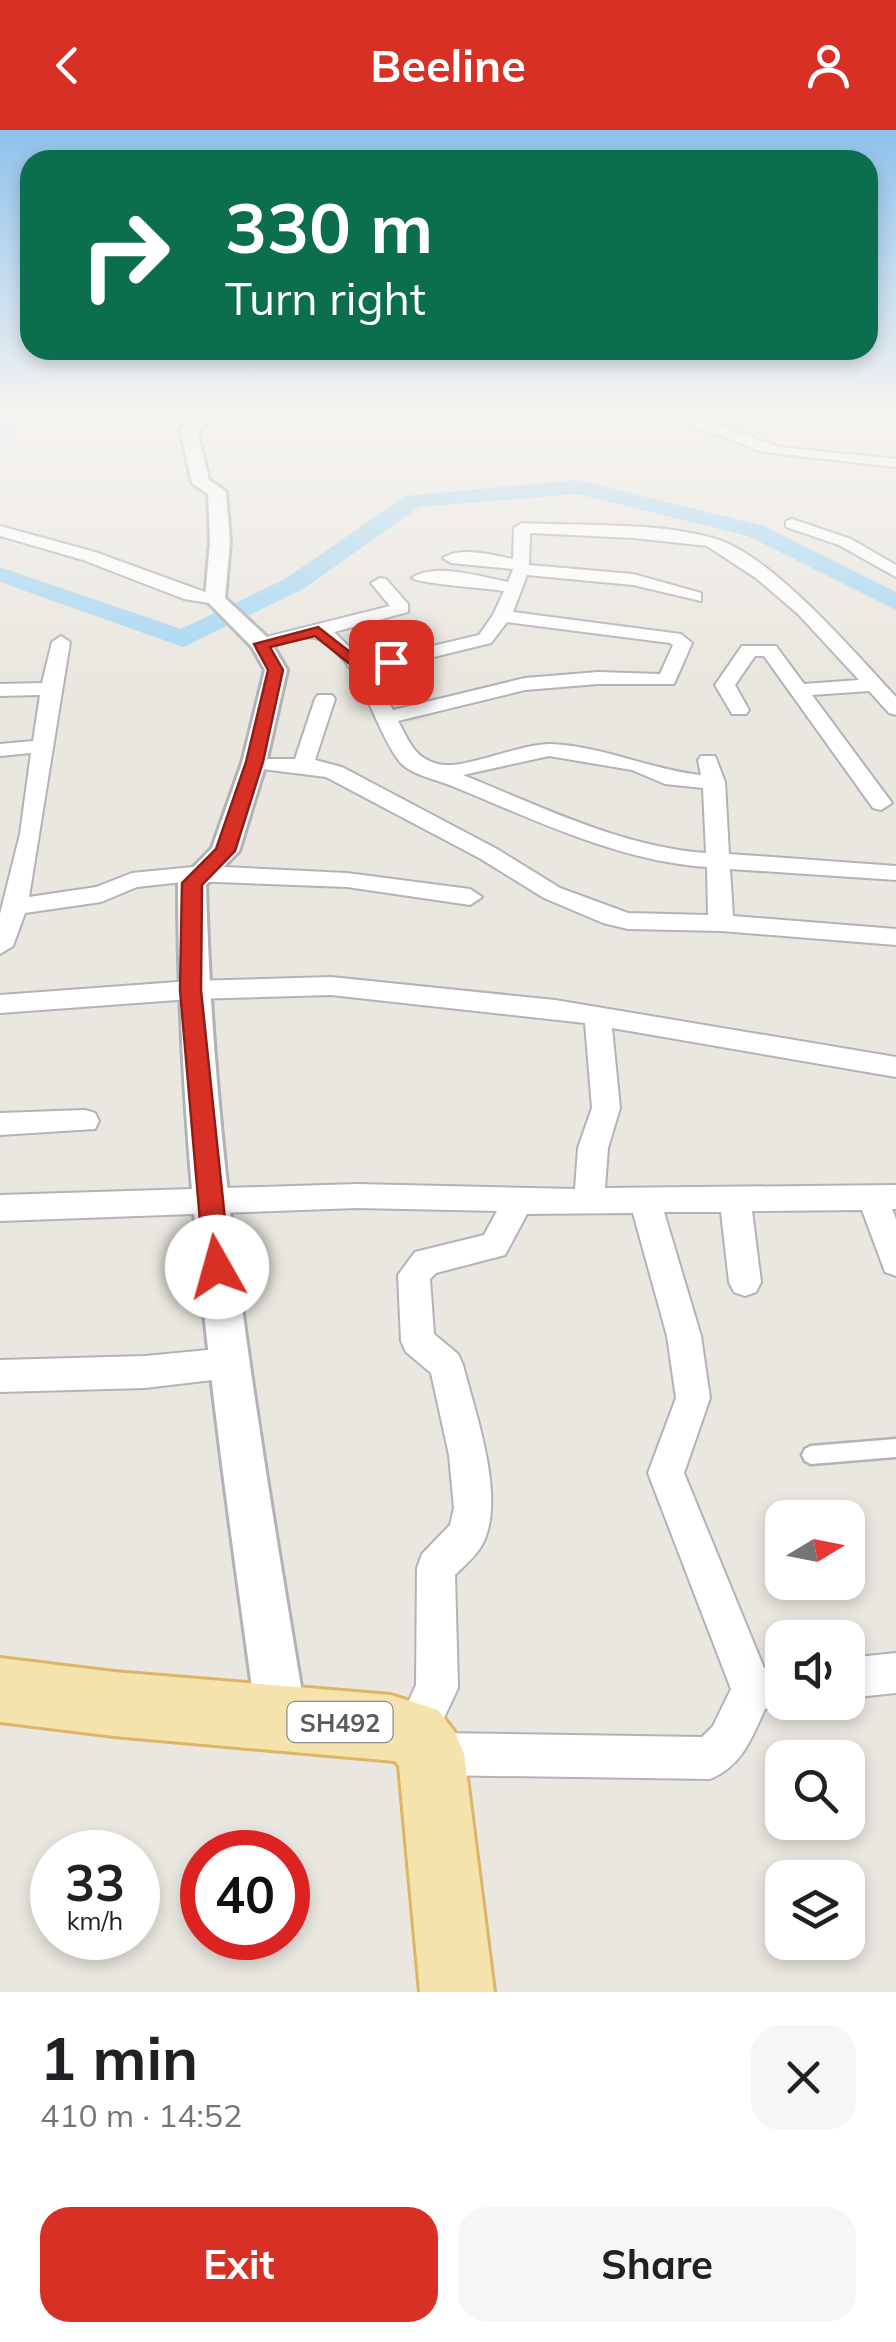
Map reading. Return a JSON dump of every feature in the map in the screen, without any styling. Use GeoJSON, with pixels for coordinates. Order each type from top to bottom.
{"type":"FeatureCollection","features":[{"type":"Feature","properties":{"kind":"main road","name":"SH492"},"geometry":{"type":"LineString","coordinates":[[0,1690],[114,1704],[280,1716],[423,1744],[457,1992]]}},
{"type":"Feature","properties":{"kind":"street"},"geometry":{"type":"LineString","coordinates":[[215,600],[220,542],[217,500]]}},
{"type":"Feature","properties":{"kind":"street"},"geometry":{"type":"LineString","coordinates":[[792,524],[845,542],[896,572]]}},
{"type":"Feature","properties":{"kind":"street"},"geometry":{"type":"LineString","coordinates":[[361,669],[479,642],[502,616],[514,588],[524,550],[520,530],[527,527],[692,537],[711,542],[762,574],[804,610],[896,710]]}},
{"type":"Feature","properties":{"kind":"street"},"geometry":{"type":"LineString","coordinates":[[0,531],[89,556],[190,595],[215,600],[258,641],[276,670],[254,762],[225,851],[192,883],[191,990],[208,1202],[280,1716]]}},
{"type":"Feature","properties":{"kind":"street"},"geometry":{"type":"LineString","coordinates":[[450,558],[479,558],[522,568],[610,578],[673,589],[695,597]]}},
{"type":"Feature","properties":{"kind":"street"},"geometry":{"type":"LineString","coordinates":[[421,578],[450,577],[514,588]]}},
{"type":"Feature","properties":{"kind":"street"},"geometry":{"type":"LineString","coordinates":[[258,641],[318,631],[402,608],[380,582]]}},
{"type":"Feature","properties":{"kind":"street"},"geometry":{"type":"LineString","coordinates":[[390,717],[524,684],[599,653],[502,616]]}},
{"type":"Feature","properties":{"kind":"street"},"geometry":{"type":"LineString","coordinates":[[318,631],[361,669],[390,717],[409,760],[435,774],[564,824],[640,847],[719,861],[896,874]]}},
{"type":"Feature","properties":{"kind":"street"},"geometry":{"type":"LineString","coordinates":[[0,946],[18,906],[36,807],[48,690],[62,642]]}},
{"type":"Feature","properties":{"kind":"street"},"geometry":{"type":"LineString","coordinates":[[739,710],[725,685],[752,649],[772,652],[880,803]]}},
{"type":"Feature","properties":{"kind":"street"},"geometry":{"type":"LineString","coordinates":[[798,690],[896,675]]}},
{"type":"Feature","properties":{"kind":"street"},"geometry":{"type":"LineString","coordinates":[[0,690],[48,690]]}},
{"type":"Feature","properties":{"kind":"street"},"geometry":{"type":"LineString","coordinates":[[303,766],[324,699]]}},
{"type":"Feature","properties":{"kind":"street"},"geometry":{"type":"LineString","coordinates":[[0,750],[40,746]]}},
{"type":"Feature","properties":{"kind":"street"},"geometry":{"type":"LineString","coordinates":[[435,774],[549,750],[638,765],[666,778],[711,771],[721,923]]}},
{"type":"Feature","properties":{"kind":"street"},"geometry":{"type":"LineString","coordinates":[[254,762],[322,767],[489,854],[552,893],[612,917],[896,938]]}},
{"type":"Feature","properties":{"kind":"street"},"geometry":{"type":"LineString","coordinates":[[18,906],[101,894],[132,880],[201,874],[347,880],[470,896]]}},
{"type":"Feature","properties":{"kind":"street"},"geometry":{"type":"LineString","coordinates":[[0,1004],[191,990],[331,986],[554,1009],[896,1067]]}},
{"type":"Feature","properties":{"kind":"street"},"geometry":{"type":"LineString","coordinates":[[589,1202],[593,1148],[606,1108],[598,1018]]}},
{"type":"Feature","properties":{"kind":"street"},"geometry":{"type":"LineString","coordinates":[[0,1124],[85,1121]]}},
{"type":"Feature","properties":{"kind":"street"},"geometry":{"type":"LineString","coordinates":[[0,1208],[357,1196],[491,1197],[518,1202],[885,1197],[896,1262]]}},
{"type":"Feature","properties":{"kind":"street"},"geometry":{"type":"LineString","coordinates":[[735,1200],[745,1282]]}},
{"type":"Feature","properties":{"kind":"street"},"geometry":{"type":"LineString","coordinates":[[645,1201],[684,1336],[693,1398],[666,1473],[765,1684]]}},
{"type":"Feature","properties":{"kind":"street"},"geometry":{"type":"LineString","coordinates":[[518,1202],[494,1246],[426,1262],[414,1275],[418,1341],[446,1365],[467,1454],[473,1508],[467,1535],[436,1568],[437,1688],[423,1744],[710,1758],[728,1741],[765,1691]]}},
{"type":"Feature","properties":{"kind":"street"},"geometry":{"type":"LineString","coordinates":[[0,1376],[145,1372],[229,1363]]}},
{"type":"Feature","properties":{"kind":"street"},"geometry":{"type":"LineString","coordinates":[[865,1676],[896,1672]]}},
{"type":"Feature","properties":{"kind":"lane"},"geometry":{"type":"LineString","coordinates":[[811,1455],[896,1448]]}},
{"type":"Feature","properties":{"kind":"waterway"},"geometry":{"type":"LineString","coordinates":[[0,574],[183,639],[294,584],[413,501],[426,500]]}},
{"type":"Feature","properties":{"kind":"waterway"},"geometry":{"type":"LineString","coordinates":[[629,500],[756,531],[896,602]]}},
{"type":"Feature","properties":{"kind":"route"},"geometry":{"type":"LineString","coordinates":[[217,1267],[191,990],[192,883],[225,851],[254,762],[276,670],[261,644],[318,631],[361,669],[391,662]]}}]}
